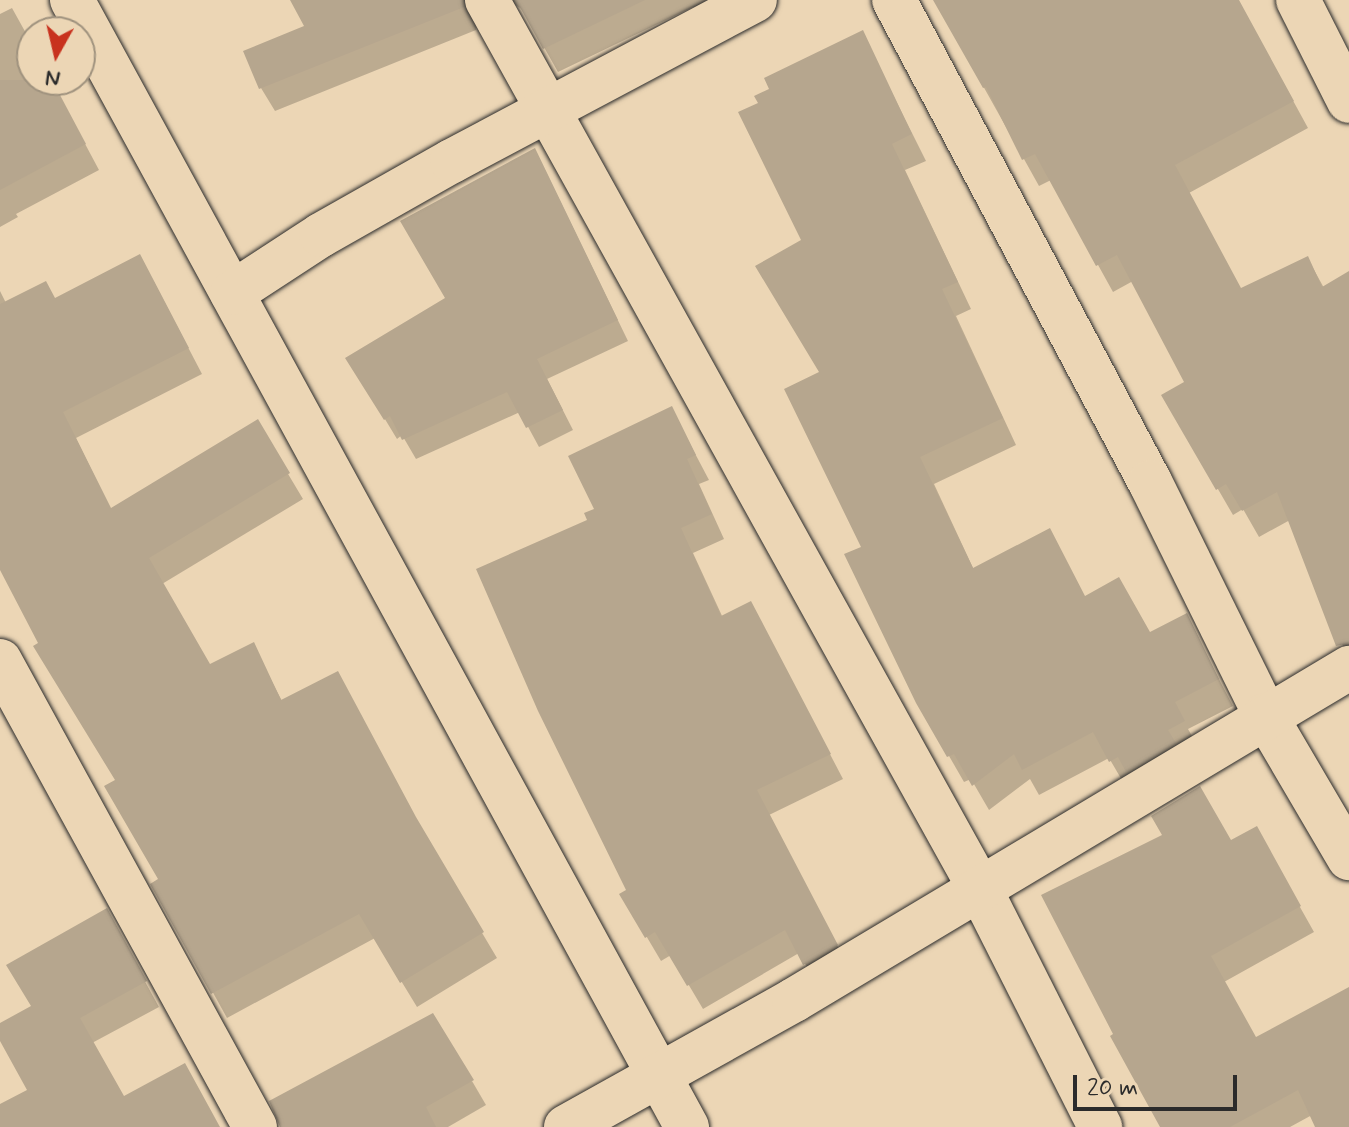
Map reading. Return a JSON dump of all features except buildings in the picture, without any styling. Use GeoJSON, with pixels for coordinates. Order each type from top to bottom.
{"type":"FeatureCollection","features":[{"type":"Feature","properties":{"kind":"street"},"geometry":{"type":"LineString","coordinates":[[72,0],[687,1127]]}},
{"type":"Feature","properties":{"kind":"street"},"geometry":{"type":"LineString","coordinates":[[487,0],[980,889],[1100,1127]]}},
{"type":"Feature","properties":{"kind":"street"},"geometry":{"type":"LineString","coordinates":[[232,293],[321,235],[755,0]]}},
{"type":"Feature","properties":{"kind":"street"},"geometry":{"type":"LineString","coordinates":[[894,0],[1150,482],[1265,715],[1349,858]]}},
{"type":"Feature","properties":{"kind":"street"},"geometry":{"type":"LineString","coordinates":[[1298,0],[1349,101]]}},
{"type":"Feature","properties":{"kind":"street"},"geometry":{"type":"LineString","coordinates":[[0,661],[255,1127]]}},
{"type":"Feature","properties":{"kind":"street"},"geometry":{"type":"LineString","coordinates":[[566,1127],[660,1077],[980,889],[1265,715],[1349,668]]}}]}
